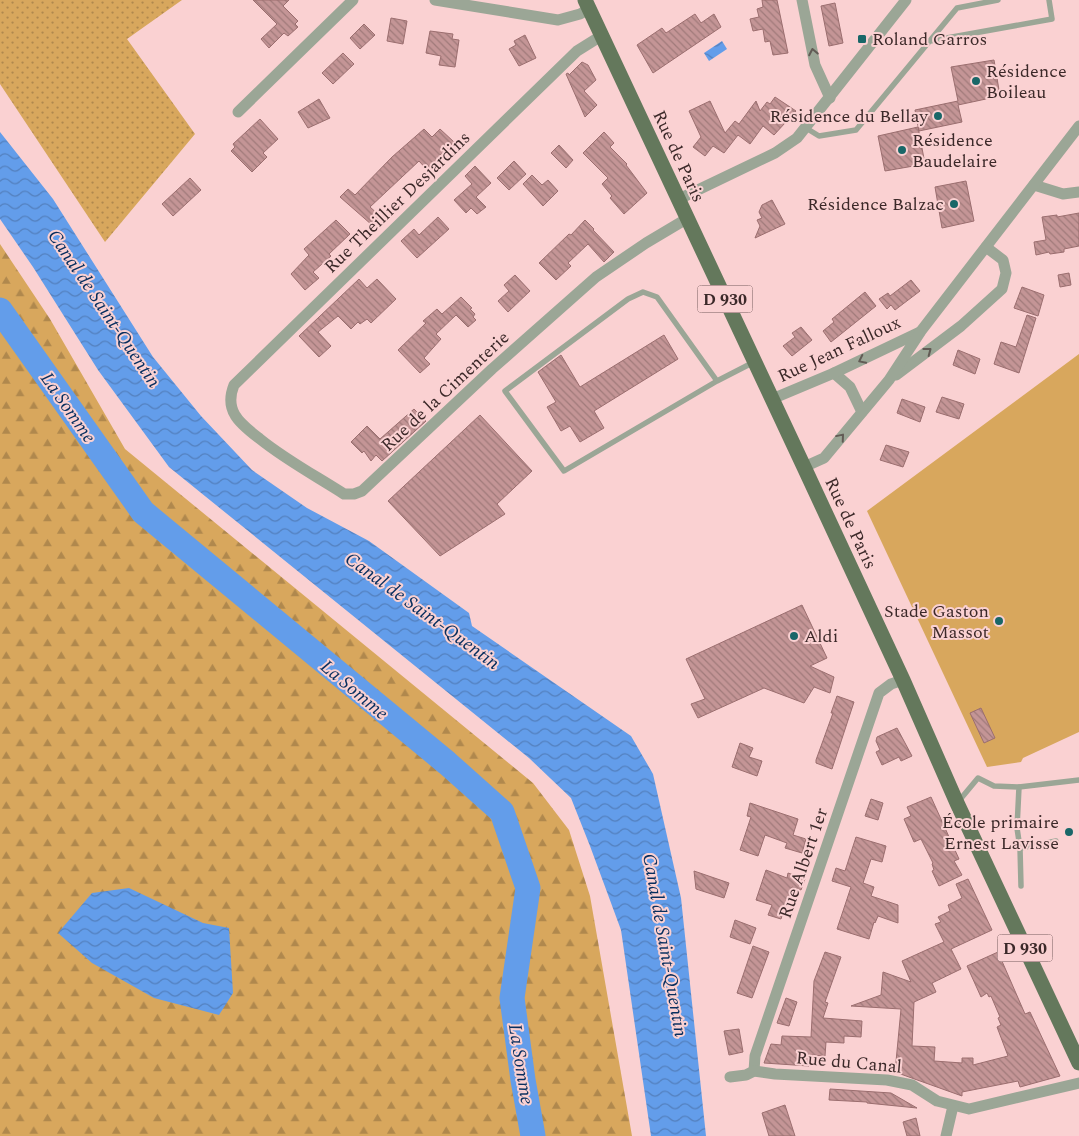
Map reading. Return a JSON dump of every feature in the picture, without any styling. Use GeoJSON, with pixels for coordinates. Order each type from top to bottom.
{"type":"FeatureCollection","features":[{"type":"Feature","properties":{"kind":"main road","name":"Rue de Paris"},"geometry":{"type":"LineString","coordinates":[[587,5],[804,467],[1079,1063]]}},
{"type":"Feature","properties":{"kind":"street"},"geometry":{"type":"LineString","coordinates":[[238,112],[353,0]]}},
{"type":"Feature","properties":{"kind":"street"},"geometry":{"type":"LineString","coordinates":[[434,0],[558,20],[580,14],[587,5]]}},
{"type":"Feature","properties":{"kind":"street"},"geometry":{"type":"LineString","coordinates":[[802,0],[815,65],[830,98]]}},
{"type":"Feature","properties":{"kind":"street"},"geometry":{"type":"LineString","coordinates":[[679,199],[776,153],[797,138],[906,0]]}},
{"type":"Feature","properties":{"kind":"street","name":"Rue Theillier Desjardins"},"geometry":{"type":"LineString","coordinates":[[230,402],[234,385],[577,51],[601,36]]}},
{"type":"Feature","properties":{"kind":"street","name":"Rue Jean Falloux"},"geometry":{"type":"LineString","coordinates":[[804,467],[824,458],[889,380],[921,331],[1079,126]]}},
{"type":"Feature","properties":{"kind":"street"},"geometry":{"type":"LineString","coordinates":[[1034,185],[1063,194],[1079,192]]}},
{"type":"Feature","properties":{"kind":"street","name":"Rue de la Cimenterie"},"geometry":{"type":"LineString","coordinates":[[230,402],[235,415],[247,428],[275,451],[344,494],[354,494],[362,491],[492,369],[596,277],[688,218]]}},
{"type":"Feature","properties":{"kind":"street","name":"Rue Jean Falloux"},"geometry":{"type":"LineString","coordinates":[[889,380],[961,326],[1002,289],[1006,273],[1003,260],[986,247]]}},
{"type":"Feature","properties":{"kind":"street","name":"Rue Jean Falloux"},"geometry":{"type":"LineString","coordinates":[[772,399],[834,373],[921,331]]}},
{"type":"Feature","properties":{"kind":"street"},"geometry":{"type":"LineString","coordinates":[[834,373],[850,388],[862,412]]}},
{"type":"Feature","properties":{"kind":"street","name":"Rue Albert 1er"},"geometry":{"type":"LineString","coordinates":[[754,1072],[755,1056],[879,693],[891,684],[903,680]]}},
{"type":"Feature","properties":{"kind":"street","name":"Rue du Canal"},"geometry":{"type":"LineString","coordinates":[[730,1077],[746,1076],[754,1072],[887,1080],[912,1085],[937,1101],[969,1109],[1079,1083]]}},
{"type":"Feature","properties":{"kind":"street"},"geometry":{"type":"LineString","coordinates":[[946,1136],[953,1106]]}},
{"type":"Feature","properties":{"kind":"lane"},"geometry":{"type":"LineString","coordinates":[[806,128],[819,136],[856,130],[957,8],[998,0]]}},
{"type":"Feature","properties":{"kind":"lane"},"geometry":{"type":"LineString","coordinates":[[930,41],[1052,19],[1049,0]]}},
{"type":"Feature","properties":{"kind":"lane"},"geometry":{"type":"LineString","coordinates":[[717,381],[657,297],[643,292],[628,299],[505,391],[564,471],[717,381],[754,362]]}},
{"type":"Feature","properties":{"kind":"lane"},"geometry":{"type":"LineString","coordinates":[[958,803],[978,778],[994,786],[1019,787],[1079,780]]}},
{"type":"Feature","properties":{"kind":"lane"},"geometry":{"type":"LineString","coordinates":[[1019,787],[1017,828],[1020,848],[1021,886]]}},
{"type":"Feature","properties":{"kind":"lane"},"geometry":{"type":"LineString","coordinates":[[1020,848],[1056,841]]}},
{"type":"Feature","properties":{"kind":"green space"},"geometry":{"type":"Polygon","coordinates":[[[0,0],[182,0],[127,39],[195,134],[105,242],[0,84],[0,0]]]}},
{"type":"Feature","properties":{"kind":"green space"},"geometry":{"type":"Polygon","coordinates":[[[0,244],[50,319],[125,449],[533,783],[569,830],[590,896],[632,1136],[0,1136],[0,244]]]}},
{"type":"Feature","properties":{"kind":"green space","name":"Stade Gaston Massot"},"geometry":{"type":"Polygon","coordinates":[[[1079,354],[1079,732],[1023,758],[1021,762],[987,767],[867,511],[1079,354]]]}},
{"type":"Feature","properties":{"kind":"water"},"geometry":{"type":"Polygon","coordinates":[[[722,41],[727,49],[709,61],[704,53],[722,41]]]}},
{"type":"Feature","properties":{"kind":"water","name":"Canal de Saint-Quentin"},"geometry":{"type":"Polygon","coordinates":[[[0,132],[53,199],[153,357],[201,416],[252,470],[307,508],[369,541],[469,613],[472,626],[631,736],[653,774],[681,898],[706,1136],[651,1136],[621,930],[571,798],[529,758],[169,467],[98,370],[33,267],[0,219],[0,132]]]}},
{"type":"Feature","properties":{"kind":"water"},"geometry":{"type":"Polygon","coordinates":[[[129,888],[203,923],[229,928],[233,993],[219,1015],[154,998],[92,963],[58,933],[92,893],[129,888]]]}},
{"type":"Feature","properties":{"kind":"building"},"geometry":{"type":"Polygon","coordinates":[[[253,0],[289,0],[283,6],[298,21],[295,24],[298,27],[288,36],[284,33],[269,48],[261,39],[277,24],[253,0]]]}},
{"type":"Feature","properties":{"kind":"building"},"geometry":{"type":"Polygon","coordinates":[[[762,0],[777,0],[788,53],[773,55],[770,41],[765,42],[763,29],[753,31],[750,19],[759,17],[757,9],[763,7],[762,0]]]}},
{"type":"Feature","properties":{"kind":"building"},"geometry":{"type":"Polygon","coordinates":[[[835,3],[843,43],[829,46],[821,6],[835,3]]]}},
{"type":"Feature","properties":{"kind":"building"},"geometry":{"type":"Polygon","coordinates":[[[695,14],[701,23],[714,14],[721,27],[653,73],[637,45],[662,28],[666,33],[695,14]]]}},
{"type":"Feature","properties":{"kind":"building"},"geometry":{"type":"Polygon","coordinates":[[[391,18],[407,21],[403,44],[387,41],[391,18]]]}},
{"type":"Feature","properties":{"kind":"building"},"geometry":{"type":"Polygon","coordinates":[[[364,24],[375,35],[360,49],[350,38],[364,24]]]}},
{"type":"Feature","properties":{"kind":"building"},"geometry":{"type":"Polygon","coordinates":[[[430,31],[453,34],[452,39],[459,40],[455,67],[439,65],[441,56],[426,53],[430,31]]]}},
{"type":"Feature","properties":{"kind":"building"},"geometry":{"type":"Polygon","coordinates":[[[525,35],[536,58],[519,66],[509,49],[516,45],[514,41],[525,35]]]}},
{"type":"Feature","properties":{"kind":"building"},"geometry":{"type":"Polygon","coordinates":[[[343,53],[354,64],[333,84],[322,73],[343,53]]]}},
{"type":"Feature","properties":{"kind":"building","name":"Résidence Boileau"},"geometry":{"type":"Polygon","coordinates":[[[994,60],[1000,96],[958,105],[962,122],[919,131],[915,110],[958,101],[951,67],[994,60]]]}},
{"type":"Feature","properties":{"kind":"building"},"geometry":{"type":"Polygon","coordinates":[[[582,62],[588,65],[596,80],[584,91],[597,105],[585,117],[566,74],[568,73],[569,75],[582,62]]]}},
{"type":"Feature","properties":{"kind":"building"},"geometry":{"type":"Polygon","coordinates":[[[775,97],[796,111],[774,135],[763,126],[750,144],[738,135],[724,153],[713,146],[705,156],[693,147],[701,137],[689,111],[710,101],[725,133],[735,121],[739,124],[756,101],[760,111],[767,102],[770,104],[775,97]]]}},
{"type":"Feature","properties":{"kind":"building"},"geometry":{"type":"Polygon","coordinates":[[[319,99],[330,118],[308,128],[298,112],[319,99]]]}},
{"type":"Feature","properties":{"kind":"building"},"geometry":{"type":"Polygon","coordinates":[[[260,119],[278,139],[263,153],[267,157],[252,172],[231,151],[235,147],[233,144],[260,119]]]}},
{"type":"Feature","properties":{"kind":"building","name":"Résidence Baudelaire"},"geometry":{"type":"Polygon","coordinates":[[[918,127],[925,164],[885,171],[878,136],[918,127]]]}},
{"type":"Feature","properties":{"kind":"building"},"geometry":{"type":"Polygon","coordinates":[[[424,129],[432,137],[440,129],[454,142],[436,159],[439,162],[429,172],[419,161],[370,207],[380,216],[372,225],[340,197],[348,189],[355,195],[392,157],[424,129]]]}},
{"type":"Feature","properties":{"kind":"building"},"geometry":{"type":"Polygon","coordinates":[[[604,132],[614,143],[610,147],[627,164],[647,193],[624,214],[610,198],[612,196],[602,184],[608,178],[583,153],[604,132]]]}},
{"type":"Feature","properties":{"kind":"building"},"geometry":{"type":"Polygon","coordinates":[[[559,145],[573,160],[566,168],[551,153],[559,145]]]}},
{"type":"Feature","properties":{"kind":"building"},"geometry":{"type":"Polygon","coordinates":[[[514,161],[526,174],[509,190],[497,178],[514,161]]]}},
{"type":"Feature","properties":{"kind":"building"},"geometry":{"type":"Polygon","coordinates":[[[475,166],[491,183],[476,197],[486,207],[477,214],[471,208],[466,213],[454,200],[472,184],[465,176],[475,166]]]}},
{"type":"Feature","properties":{"kind":"building"},"geometry":{"type":"Polygon","coordinates":[[[532,175],[542,185],[548,180],[558,191],[543,206],[523,184],[532,175]]]}},
{"type":"Feature","properties":{"kind":"building"},"geometry":{"type":"Polygon","coordinates":[[[190,178],[201,190],[173,216],[162,204],[190,178]]]}},
{"type":"Feature","properties":{"kind":"building","name":"Résidence Balzac"},"geometry":{"type":"Polygon","coordinates":[[[966,181],[974,221],[942,228],[935,187],[966,181]]]}},
{"type":"Feature","properties":{"kind":"building"},"geometry":{"type":"Polygon","coordinates":[[[772,200],[785,224],[755,238],[760,226],[757,220],[762,218],[759,212],[762,205],[772,200]]]}},
{"type":"Feature","properties":{"kind":"building"},"geometry":{"type":"Polygon","coordinates":[[[1079,213],[1079,246],[1064,249],[1064,252],[1050,254],[1049,252],[1036,255],[1034,242],[1046,240],[1042,217],[1057,215],[1057,217],[1079,213]]]}},
{"type":"Feature","properties":{"kind":"building"},"geometry":{"type":"Polygon","coordinates":[[[438,217],[449,229],[417,258],[401,241],[414,229],[419,235],[438,217]]]}},
{"type":"Feature","properties":{"kind":"building"},"geometry":{"type":"Polygon","coordinates":[[[336,220],[350,234],[329,254],[331,256],[313,272],[319,278],[305,290],[291,274],[309,255],[304,249],[336,220]]]}},
{"type":"Feature","properties":{"kind":"building"},"geometry":{"type":"Polygon","coordinates":[[[585,220],[614,252],[604,262],[588,244],[568,263],[571,266],[556,280],[539,263],[585,220]]]}},
{"type":"Feature","properties":{"kind":"building"},"geometry":{"type":"Polygon","coordinates":[[[1069,273],[1071,285],[1060,287],[1058,275],[1069,273]]]}},
{"type":"Feature","properties":{"kind":"building"},"geometry":{"type":"Polygon","coordinates":[[[515,275],[530,291],[508,312],[498,301],[509,291],[504,285],[515,275]]]}},
{"type":"Feature","properties":{"kind":"building"},"geometry":{"type":"Polygon","coordinates":[[[359,279],[367,288],[377,279],[396,299],[371,323],[367,319],[360,324],[358,322],[351,329],[338,316],[318,332],[331,346],[319,357],[299,336],[359,279]]]}},
{"type":"Feature","properties":{"kind":"building"},"geometry":{"type":"Polygon","coordinates":[[[911,280],[920,291],[895,310],[891,305],[887,309],[879,299],[888,293],[890,296],[911,280]]]}},
{"type":"Feature","properties":{"kind":"building"},"geometry":{"type":"Polygon","coordinates":[[[1022,287],[1044,295],[1038,316],[1014,308],[1022,287]]]}},
{"type":"Feature","properties":{"kind":"building"},"geometry":{"type":"Polygon","coordinates":[[[865,292],[876,306],[831,342],[823,331],[834,322],[832,319],[865,292]]]}},
{"type":"Feature","properties":{"kind":"building"},"geometry":{"type":"Polygon","coordinates":[[[461,297],[472,308],[470,309],[475,314],[473,317],[476,320],[468,327],[456,315],[436,334],[441,339],[424,358],[430,364],[420,373],[398,350],[426,323],[423,321],[437,309],[442,314],[461,297]]]}},
{"type":"Feature","properties":{"kind":"building"},"geometry":{"type":"Polygon","coordinates":[[[1027,315],[1036,318],[1019,373],[994,364],[1001,342],[1016,347],[1027,315]]]}},
{"type":"Feature","properties":{"kind":"building"},"geometry":{"type":"Polygon","coordinates":[[[801,327],[812,340],[792,356],[783,346],[795,337],[792,333],[801,327]]]}},
{"type":"Feature","properties":{"kind":"building"},"geometry":{"type":"Polygon","coordinates":[[[664,335],[678,359],[594,411],[604,428],[580,442],[570,426],[561,431],[547,407],[556,402],[538,372],[561,355],[580,387],[664,335]]]}},
{"type":"Feature","properties":{"kind":"building"},"geometry":{"type":"Polygon","coordinates":[[[958,350],[980,359],[975,374],[953,365],[958,350]]]}},
{"type":"Feature","properties":{"kind":"building"},"geometry":{"type":"Polygon","coordinates":[[[942,397],[964,404],[959,419],[936,412],[942,397]]]}},
{"type":"Feature","properties":{"kind":"building"},"geometry":{"type":"Polygon","coordinates":[[[902,399],[925,407],[920,422],[897,413],[902,399]]]}},
{"type":"Feature","properties":{"kind":"building"},"geometry":{"type":"Polygon","coordinates":[[[414,409],[426,421],[382,461],[376,455],[371,461],[364,451],[362,453],[351,442],[367,426],[380,439],[414,409]]]}},
{"type":"Feature","properties":{"kind":"building"},"geometry":{"type":"Polygon","coordinates":[[[480,415],[532,471],[497,504],[505,514],[440,556],[388,501],[480,415]]]}},
{"type":"Feature","properties":{"kind":"building"},"geometry":{"type":"Polygon","coordinates":[[[886,445],[909,452],[903,467],[880,460],[886,445]]]}},
{"type":"Feature","properties":{"kind":"building"},"geometry":{"type":"Polygon","coordinates":[[[802,605],[827,658],[810,666],[834,677],[830,693],[814,687],[804,703],[764,688],[698,718],[691,704],[705,699],[686,659],[802,605]]]}},
{"type":"Feature","properties":{"kind":"building"},"geometry":{"type":"Polygon","coordinates":[[[837,696],[854,702],[832,769],[816,763],[816,760],[837,696]]]}},
{"type":"Feature","properties":{"kind":"building"},"geometry":{"type":"Polygon","coordinates":[[[981,708],[995,738],[984,743],[970,713],[981,708]]]}},
{"type":"Feature","properties":{"kind":"building"},"geometry":{"type":"Polygon","coordinates":[[[897,728],[912,756],[901,761],[899,757],[882,765],[876,752],[880,750],[876,741],[877,737],[897,728]]]}},
{"type":"Feature","properties":{"kind":"building"},"geometry":{"type":"Polygon","coordinates":[[[740,743],[753,748],[749,757],[762,761],[757,776],[732,767],[740,743]]]}},
{"type":"Feature","properties":{"kind":"building"},"geometry":{"type":"Polygon","coordinates":[[[931,797],[959,859],[954,861],[962,875],[939,886],[932,871],[934,870],[933,863],[921,839],[914,842],[904,819],[911,816],[907,807],[931,797]]]}},
{"type":"Feature","properties":{"kind":"building"},"geometry":{"type":"Polygon","coordinates":[[[871,799],[883,803],[878,820],[865,816],[871,799]]]}},
{"type":"Feature","properties":{"kind":"building"},"geometry":{"type":"Polygon","coordinates":[[[750,803],[798,819],[793,835],[806,839],[802,853],[785,848],[787,843],[765,835],[758,856],[740,850],[751,817],[747,816],[750,803]]]}},
{"type":"Feature","properties":{"kind":"building"},"geometry":{"type":"Polygon","coordinates":[[[856,837],[886,846],[882,862],[871,859],[863,883],[874,887],[871,896],[898,905],[898,923],[878,916],[874,922],[869,939],[837,929],[851,887],[832,881],[836,868],[845,871],[856,837]]]}},
{"type":"Feature","properties":{"kind":"building"},"geometry":{"type":"Polygon","coordinates":[[[766,870],[787,878],[788,873],[805,879],[801,890],[792,887],[781,919],[768,915],[772,905],[756,900],[766,870]]]}},
{"type":"Feature","properties":{"kind":"building"},"geometry":{"type":"Polygon","coordinates":[[[694,871],[729,883],[724,898],[696,889],[694,871]]]}},
{"type":"Feature","properties":{"kind":"building"},"geometry":{"type":"Polygon","coordinates":[[[968,879],[992,930],[951,949],[961,969],[932,983],[936,992],[914,1002],[912,1046],[935,1047],[934,1061],[962,1063],[962,1058],[973,1058],[973,1065],[1008,1056],[997,1027],[1001,1025],[998,1018],[1000,1017],[991,996],[989,997],[987,993],[981,997],[967,966],[998,952],[1025,1014],[1030,1012],[1060,1076],[1020,1087],[1018,1081],[962,1092],[962,1096],[895,1072],[901,1009],[851,1006],[881,995],[883,972],[911,982],[902,961],[944,942],[935,924],[941,922],[938,917],[950,911],[948,905],[962,898],[956,884],[968,879]]]}},
{"type":"Feature","properties":{"kind":"building"},"geometry":{"type":"Polygon","coordinates":[[[735,920],[756,928],[750,944],[730,937],[735,920]]]}},
{"type":"Feature","properties":{"kind":"building"},"geometry":{"type":"Polygon","coordinates":[[[753,946],[769,952],[752,998],[737,993],[753,946]]]}},
{"type":"Feature","properties":{"kind":"building"},"geometry":{"type":"Polygon","coordinates":[[[825,952],[841,957],[825,1002],[828,1003],[823,1018],[862,1021],[861,1037],[844,1036],[844,1043],[826,1042],[825,1056],[810,1055],[809,1066],[764,1063],[771,1044],[781,1045],[782,1036],[811,1037],[814,981],[825,952]]]}},
{"type":"Feature","properties":{"kind":"building"},"geometry":{"type":"Polygon","coordinates":[[[786,998],[797,1002],[789,1026],[777,1023],[786,998]]]}},
{"type":"Feature","properties":{"kind":"building"},"geometry":{"type":"Polygon","coordinates":[[[739,1029],[743,1052],[729,1055],[724,1031],[739,1029]]]}},
{"type":"Feature","properties":{"kind":"building"},"geometry":{"type":"Polygon","coordinates":[[[830,1089],[891,1093],[917,1108],[829,1100],[830,1089]]]}},
{"type":"Feature","properties":{"kind":"building"},"geometry":{"type":"Polygon","coordinates":[[[785,1105],[795,1136],[769,1136],[762,1113],[785,1105]]]}},
{"type":"Feature","properties":{"kind":"building"},"geometry":{"type":"Polygon","coordinates":[[[916,1118],[920,1136],[907,1136],[903,1122],[916,1118]]]}},
{"type":"Feature","properties":{"kind":"waterway","name":"La Somme"},"geometry":{"type":"LineString","coordinates":[[0,310],[143,512],[447,763],[502,812],[528,888],[512,998],[533,1136]]}},
{"type":"Feature","properties":{"kind":"place","name":"Roland Garros"},"geometry":{"type":"Point","coordinates":[862,39]}},
{"type":"Feature","properties":{"kind":"place","name":"Résidence Boileau"},"geometry":{"type":"Point","coordinates":[976,81]}},
{"type":"Feature","properties":{"kind":"place","name":"Résidence du Bellay"},"geometry":{"type":"Point","coordinates":[938,116]}},
{"type":"Feature","properties":{"kind":"place","name":"Résidence Baudelaire"},"geometry":{"type":"Point","coordinates":[902,150]}},
{"type":"Feature","properties":{"kind":"place","name":"Résidence Balzac"},"geometry":{"type":"Point","coordinates":[954,204]}},
{"type":"Feature","properties":{"kind":"place","name":"Stade Gaston Massot"},"geometry":{"type":"Point","coordinates":[999,621]}},
{"type":"Feature","properties":{"kind":"place","name":"Aldi"},"geometry":{"type":"Point","coordinates":[794,636]}},
{"type":"Feature","properties":{"kind":"place","name":"École primaire Ernest Lavisse"},"geometry":{"type":"Point","coordinates":[1069,832]}}]}
